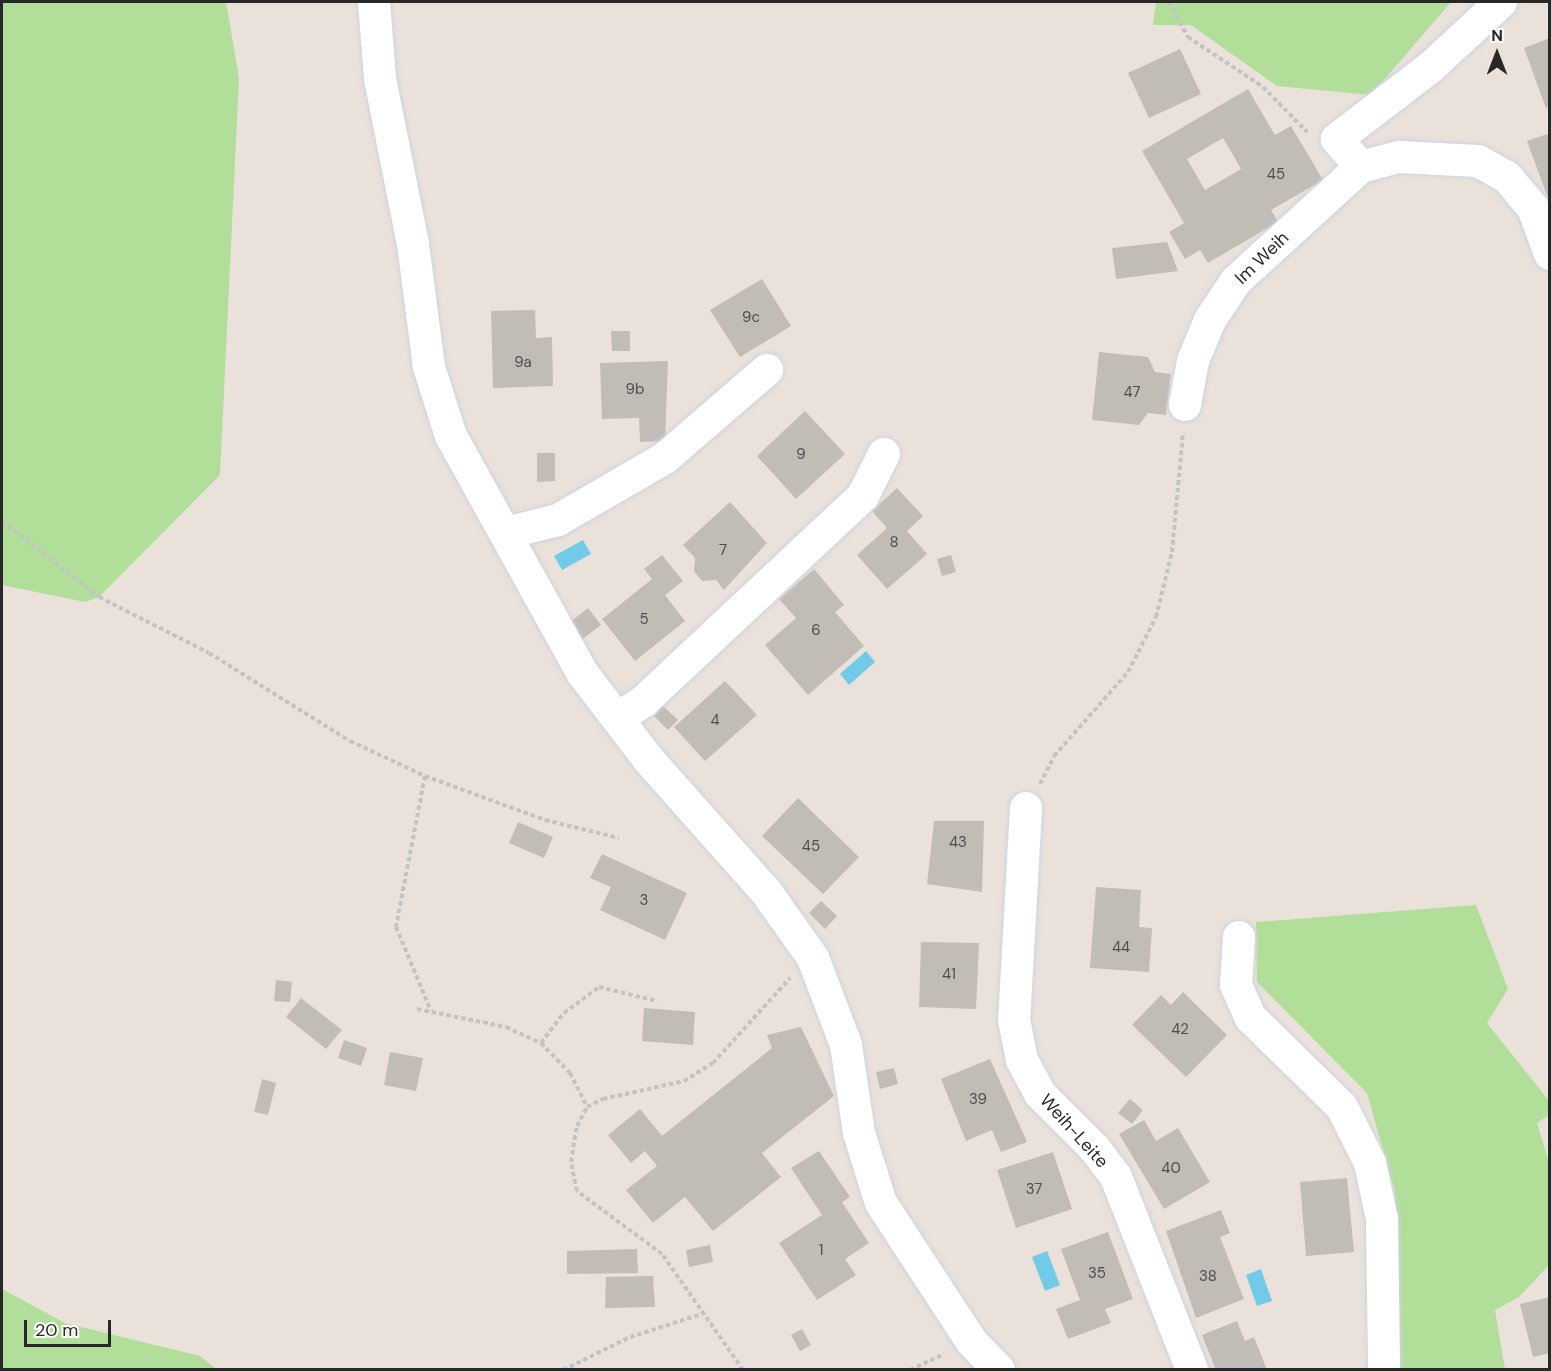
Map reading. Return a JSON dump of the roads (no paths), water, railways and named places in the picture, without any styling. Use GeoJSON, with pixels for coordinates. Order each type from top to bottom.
{"type":"FeatureCollection","features":[{"type":"Feature","properties":{"kind":"street"},"geometry":{"type":"LineString","coordinates":[[374,2],[380,79],[412,244],[429,368],[456,446],[506,533],[546,615],[618,718],[767,892],[813,958],[846,1045],[859,1133],[881,1203],[972,1342],[999,1370]]}},
{"type":"Feature","properties":{"kind":"street"},"geometry":{"type":"LineString","coordinates":[[1360,167],[1337,139],[1432,66],[1501,2]]}},
{"type":"Feature","properties":{"kind":"street","name":"Im Weih"},"geometry":{"type":"LineString","coordinates":[[1185,405],[1192,361],[1210,320],[1236,280],[1360,167],[1399,157],[1478,161],[1507,177],[1533,208],[1550,254]]}},
{"type":"Feature","properties":{"kind":"street"},"geometry":{"type":"LineString","coordinates":[[506,533],[558,520],[665,458],[767,370]]}},
{"type":"Feature","properties":{"kind":"street"},"geometry":{"type":"LineString","coordinates":[[618,718],[644,701],[863,496],[884,454]]}},
{"type":"Feature","properties":{"kind":"street","name":"Weih-Leite"},"geometry":{"type":"LineString","coordinates":[[1026,808],[1014,1020],[1022,1060],[1040,1094],[1095,1149],[1116,1178],[1192,1370]]}},
{"type":"Feature","properties":{"kind":"street"},"geometry":{"type":"LineString","coordinates":[[1239,937],[1236,985],[1251,1018],[1342,1107],[1370,1162],[1382,1219],[1384,1370]]}},
{"type":"Feature","properties":{"kind":"water"},"geometry":{"type":"Polygon","coordinates":[[[583,540],[591,554],[562,570],[554,556],[583,540]]]}},
{"type":"Feature","properties":{"kind":"water"},"geometry":{"type":"Polygon","coordinates":[[[866,651],[875,662],[849,685],[840,674],[866,651]]]}},
{"type":"Feature","properties":{"kind":"water"},"geometry":{"type":"Polygon","coordinates":[[[1047,1251],[1060,1285],[1045,1291],[1032,1257],[1047,1251]]]}},
{"type":"Feature","properties":{"kind":"water"},"geometry":{"type":"Polygon","coordinates":[[[1261,1269],[1272,1301],[1257,1306],[1246,1275],[1261,1269]]]}}]}
